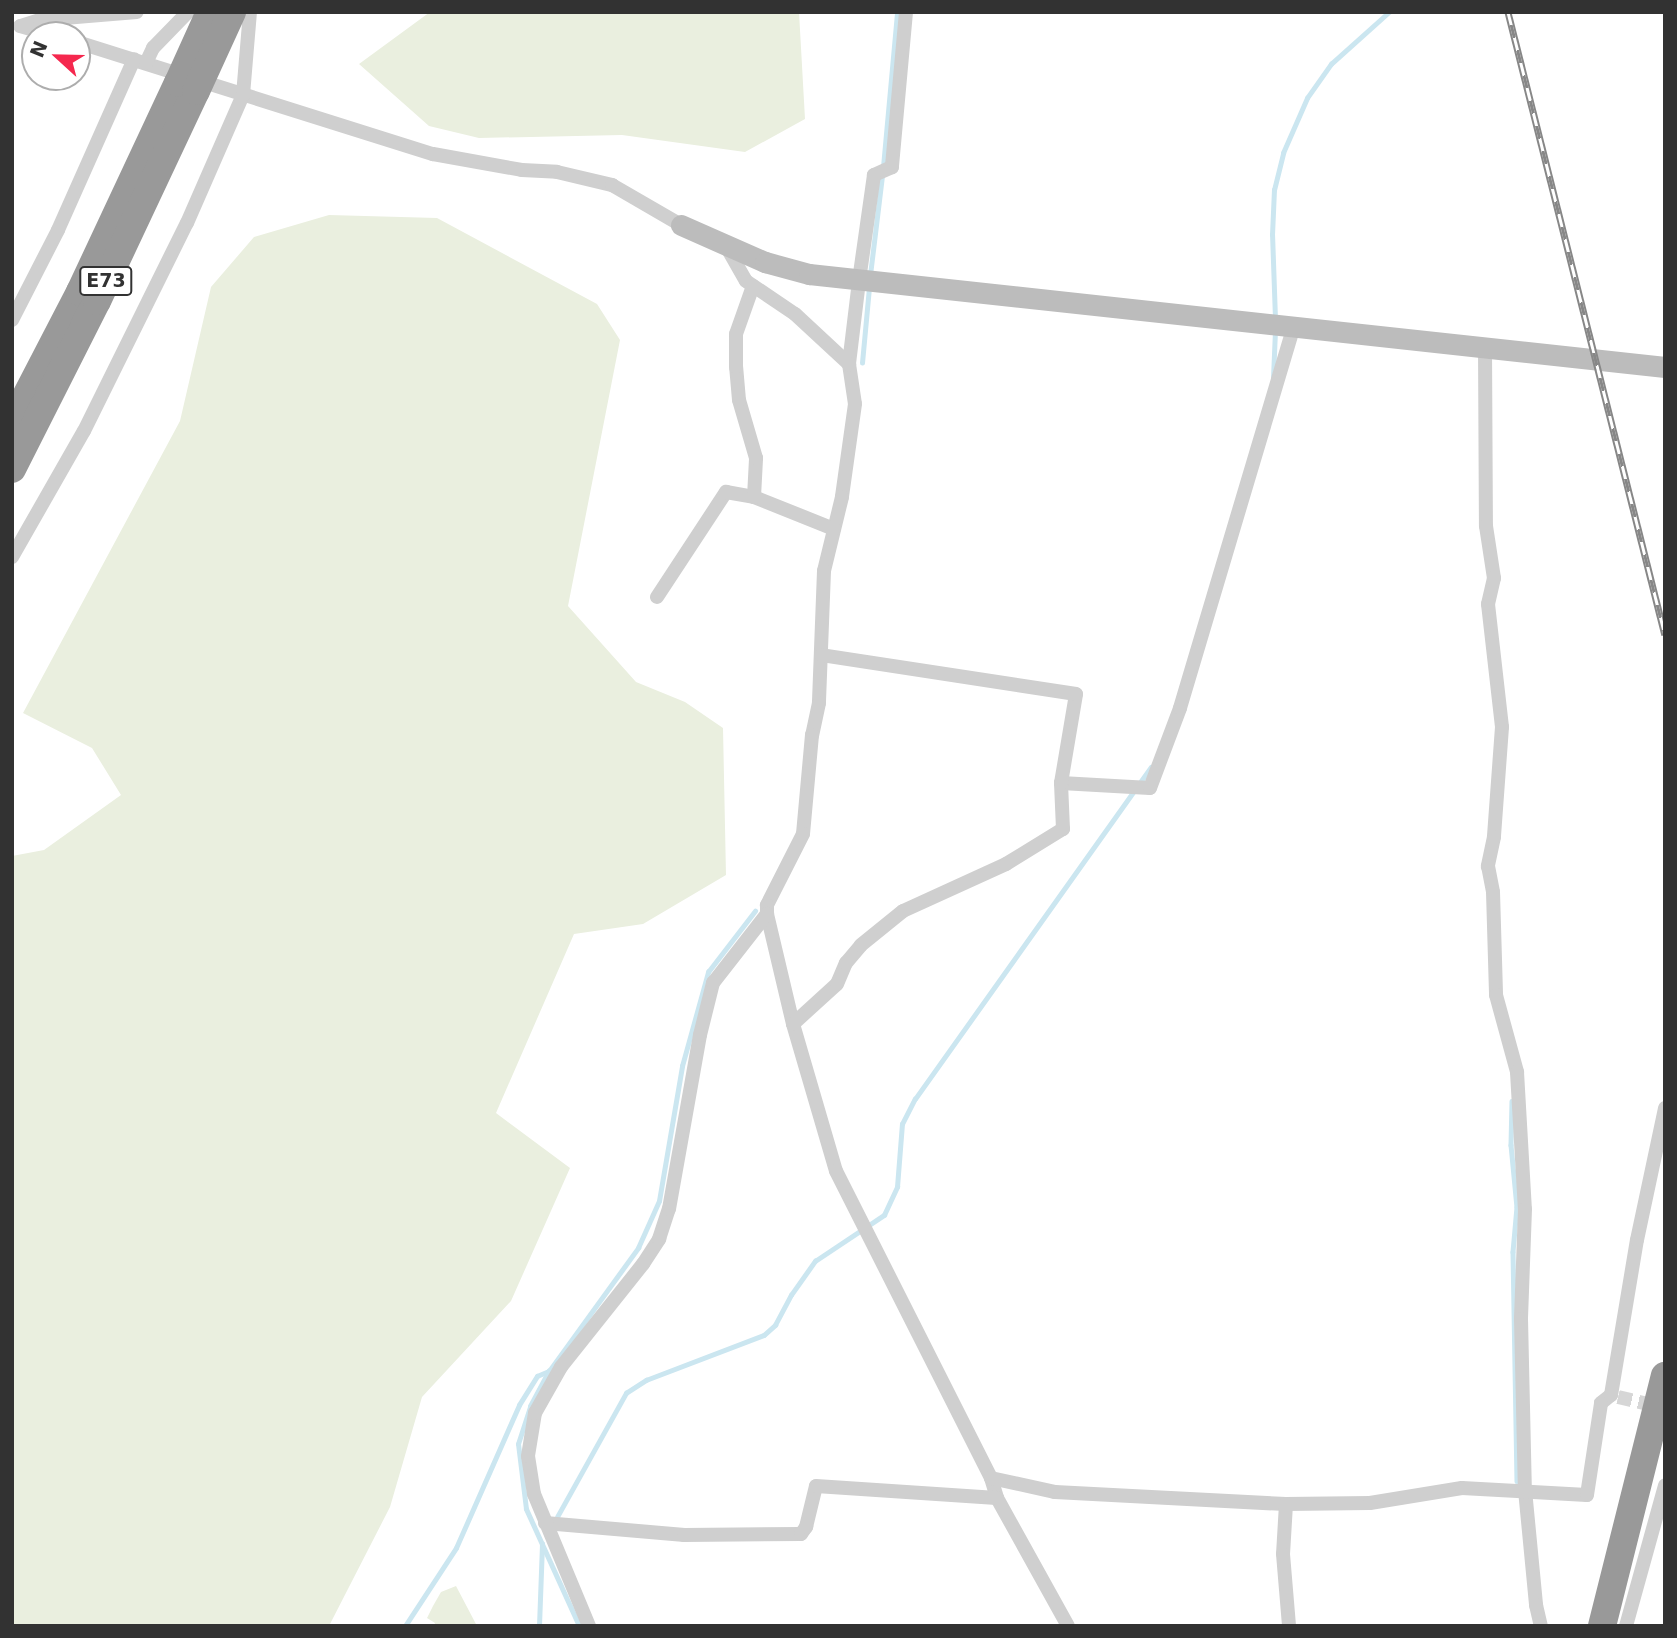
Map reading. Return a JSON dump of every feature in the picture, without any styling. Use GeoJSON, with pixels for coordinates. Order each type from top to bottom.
{"type":"FeatureCollection","features":[{"type":"Feature","properties":{"kind":"highway","name":"E73"},"geometry":{"type":"LineString","coordinates":[[12,469],[97,301],[187,87],[210,12]]}},
{"type":"Feature","properties":{"kind":"highway","name":"E73"},"geometry":{"type":"LineString","coordinates":[[12,422],[187,87],[232,12]]}},
{"type":"Feature","properties":{"kind":"highway"},"geometry":{"type":"LineString","coordinates":[[1602,1626],[1665,1376]]}},
{"type":"Feature","properties":{"kind":"street"},"geometry":{"type":"LineString","coordinates":[[16,25],[40,20],[137,12]]}},
{"type":"Feature","properties":{"kind":"street"},"geometry":{"type":"LineString","coordinates":[[12,320],[140,61],[187,12]]}},
{"type":"Feature","properties":{"kind":"street"},"geometry":{"type":"LineString","coordinates":[[12,557],[84,431],[187,223],[243,95],[250,12]]}},
{"type":"Feature","properties":{"kind":"street"},"geometry":{"type":"LineString","coordinates":[[906,12],[892,167],[874,175],[865,282],[849,364],[855,404],[834,529],[824,571],[822,655],[803,834],[767,905],[767,914],[793,1024],[836,1171],[991,1478],[997,1498],[1066,1624]]}},
{"type":"Feature","properties":{"kind":"street"},"geometry":{"type":"LineString","coordinates":[[91,46],[433,154],[612,184],[681,225],[787,270],[865,282],[1665,367]]}},
{"type":"Feature","properties":{"kind":"street"},"geometry":{"type":"LineString","coordinates":[[725,244],[746,281],[795,314],[849,364]]}},
{"type":"Feature","properties":{"kind":"street"},"geometry":{"type":"LineString","coordinates":[[753,286],[736,334],[736,368],[739,400],[756,458],[754,497]]}},
{"type":"Feature","properties":{"kind":"street"},"geometry":{"type":"LineString","coordinates":[[1061,783],[1150,788],[1180,708],[1291,326]]}},
{"type":"Feature","properties":{"kind":"street"},"geometry":{"type":"LineString","coordinates":[[1485,347],[1486,526],[1494,578],[1488,604],[1502,727],[1494,837],[1488,866],[1493,892],[1496,995],[1517,1072],[1525,1209],[1521,1319],[1525,1490],[1535,1605],[1541,1626]]}},
{"type":"Feature","properties":{"kind":"street"},"geometry":{"type":"LineString","coordinates":[[657,597],[726,492],[754,497],[834,529]]}},
{"type":"Feature","properties":{"kind":"street"},"geometry":{"type":"LineString","coordinates":[[793,1024],[837,984],[846,963],[861,945],[903,911],[1006,864],[1063,829],[1061,783],[1076,694],[822,655]]}},
{"type":"Feature","properties":{"kind":"street"},"geometry":{"type":"LineString","coordinates":[[589,1626],[534,1494],[528,1456],[535,1413],[561,1367],[643,1264],[659,1239],[669,1209],[700,1035],[713,983],[767,914]]}},
{"type":"Feature","properties":{"kind":"street"},"geometry":{"type":"LineString","coordinates":[[991,1478],[1055,1493],[1286,1504],[1370,1503],[1462,1488],[1587,1495],[1601,1403],[1615,1396],[1637,1240],[1665,1108]]}},
{"type":"Feature","properties":{"kind":"street"},"geometry":{"type":"LineString","coordinates":[[545,1523],[684,1535],[801,1534],[806,1527],[816,1486],[997,1498]]}},
{"type":"Feature","properties":{"kind":"street"},"geometry":{"type":"LineString","coordinates":[[1626,1626],[1663,1494]]}},
{"type":"Feature","properties":{"kind":"street"},"geometry":{"type":"LineString","coordinates":[[1286,1504],[1283,1554],[1289,1626]]}},
{"type":"Feature","properties":{"kind":"green space"},"geometry":{"type":"Polygon","coordinates":[[[430,12],[799,12],[805,119],[745,152],[622,135],[479,138],[429,126],[359,64],[430,12]]]}},
{"type":"Feature","properties":{"kind":"green space"},"geometry":{"type":"Polygon","coordinates":[[[329,215],[437,218],[597,304],[620,340],[568,606],[636,682],[685,702],[723,728],[726,875],[643,924],[574,934],[496,1113],[570,1168],[511,1301],[422,1397],[390,1507],[329,1626],[12,1626],[12,856],[44,850],[121,795],[92,748],[23,713],[180,421],[211,287],[254,237],[329,215]]]}},
{"type":"Feature","properties":{"kind":"green space"},"geometry":{"type":"Polygon","coordinates":[[[456,1586],[477,1626],[434,1626],[435,1623],[427,1618],[433,1606],[441,1592],[456,1586]]]}},
{"type":"Feature","properties":{"kind":"waterway"},"geometry":{"type":"LineString","coordinates":[[883,167],[897,12]]}},
{"type":"Feature","properties":{"kind":"waterway"},"geometry":{"type":"LineString","coordinates":[[1275,319],[1272,235],[1274,190],[1283,153],[1307,98],[1331,64],[1389,12]]}},
{"type":"Feature","properties":{"kind":"waterway"},"geometry":{"type":"LineString","coordinates":[[870,275],[882,176]]}},
{"type":"Feature","properties":{"kind":"waterway"},"geometry":{"type":"LineString","coordinates":[[862,363],[869,287]]}},
{"type":"Feature","properties":{"kind":"waterway"},"geometry":{"type":"LineString","coordinates":[[1273,378],[1275,331]]}},
{"type":"Feature","properties":{"kind":"waterway"},"geometry":{"type":"LineString","coordinates":[[557,1517],[626,1393],[646,1380],[764,1335],[775,1325],[791,1295],[815,1261],[884,1215],[897,1187],[902,1124],[915,1099],[1151,767]]}},
{"type":"Feature","properties":{"kind":"waterway"},"geometry":{"type":"LineString","coordinates":[[579,1626],[526,1509],[518,1444],[530,1406],[549,1371],[638,1248],[659,1201],[682,1066],[708,972],[755,911]]}},
{"type":"Feature","properties":{"kind":"waterway"},"geometry":{"type":"LineString","coordinates":[[1512,1101],[1511,1145],[1517,1207],[1513,1252],[1517,1481]]}},
{"type":"Feature","properties":{"kind":"waterway"},"geometry":{"type":"LineString","coordinates":[[405,1626],[456,1548],[519,1405],[537,1376],[549,1371]]}},
{"type":"Feature","properties":{"kind":"waterway"},"geometry":{"type":"LineString","coordinates":[[539,1626],[542,1544]]}},
{"type":"Feature","properties":{"kind":"tunnel"},"geometry":{"type":"LineString","coordinates":[[1618,1397],[1661,1407]]}},
{"type":"Feature","properties":{"kind":"railway"},"geometry":{"type":"LineString","coordinates":[[1508,12],[1665,635]]}}]}
